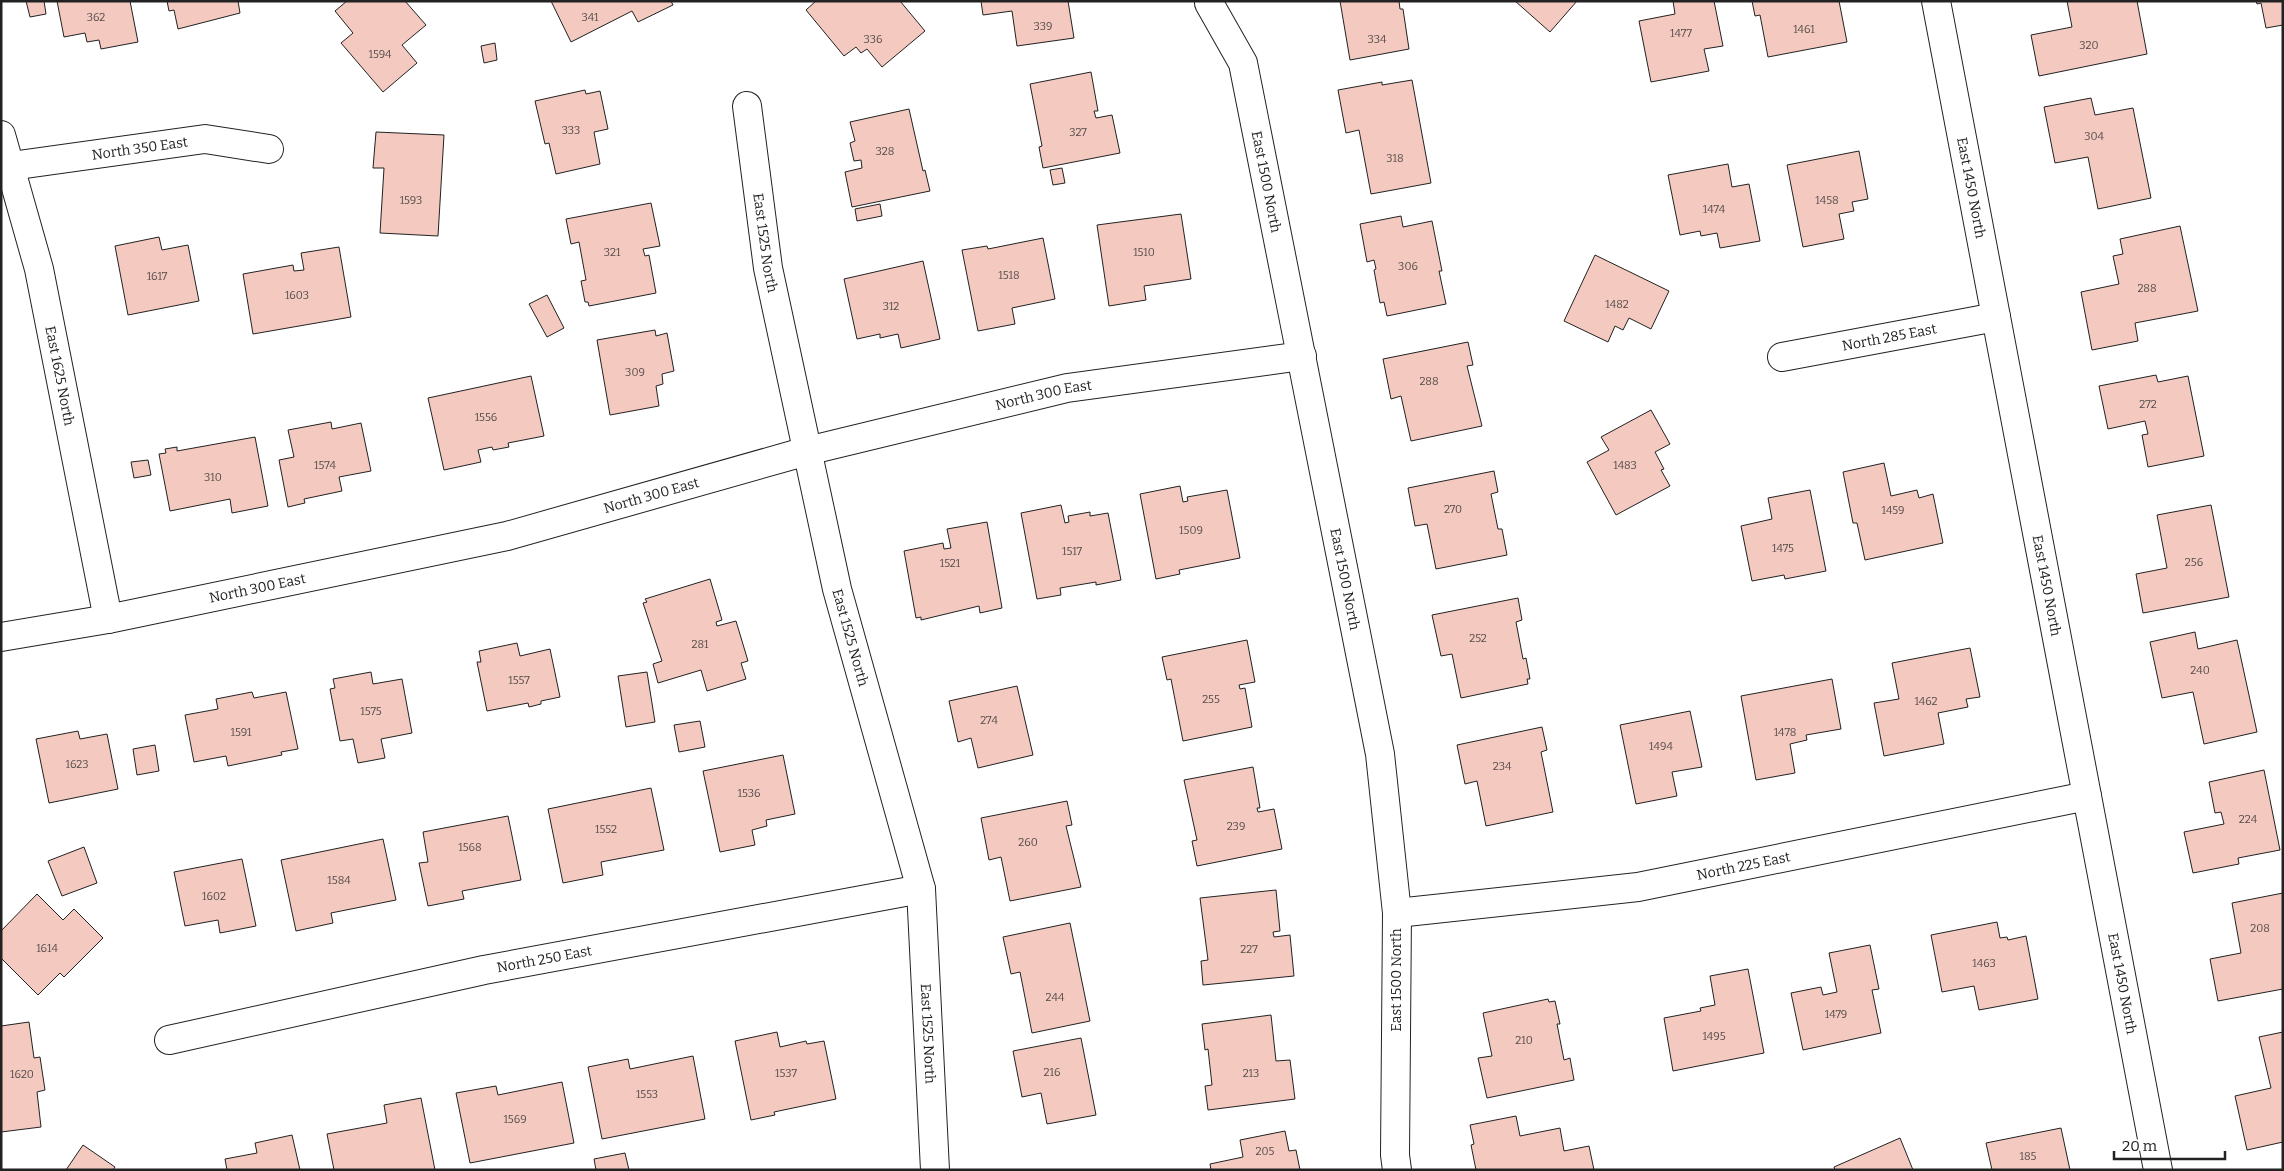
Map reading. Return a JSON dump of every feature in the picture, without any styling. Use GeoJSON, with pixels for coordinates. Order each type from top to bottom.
{"type":"FeatureCollection","features":[{"type":"Feature","properties":{"kind":"street","name":"East 1450 North"},"geometry":{"type":"LineString","coordinates":[[1936,1],[2158,1170]]}},
{"type":"Feature","properties":{"kind":"street","name":"East 1500 North"},"geometry":{"type":"LineString","coordinates":[[1209,3],[1243,63],[1380,754],[1397,913],[1395,1155],[1397,1170]]}},
{"type":"Feature","properties":{"kind":"street","name":"East 1525 North"},"geometry":{"type":"LineString","coordinates":[[747,106],[768,268],[837,589],[921,889],[935,1170]]}},
{"type":"Feature","properties":{"kind":"street","name":"East 1625 North"},"geometry":{"type":"LineString","coordinates":[[1,135],[39,269],[108,619]]}},
{"type":"Feature","properties":{"kind":"street","name":"North 350 East"},"geometry":{"type":"LineString","coordinates":[[11,166],[205,139],[269,150]]}},
{"type":"Feature","properties":{"kind":"street","name":"North 285 East"},"geometry":{"type":"LineString","coordinates":[[1782,357],[1996,317]]}},
{"type":"Feature","properties":{"kind":"street","name":"North 300 East"},"geometry":{"type":"LineString","coordinates":[[1,637],[108,619],[506,536],[807,451],[1067,388],[1302,356]]}},
{"type":"Feature","properties":{"kind":"street","name":"North 225 East"},"geometry":{"type":"LineString","coordinates":[[1397,913],[1638,887],[2087,796]]}},
{"type":"Feature","properties":{"kind":"street","name":"North 250 East"},"geometry":{"type":"LineString","coordinates":[[169,1040],[484,970],[921,889]]}},
{"type":"Feature","properties":{"kind":"building"},"geometry":{"type":"Polygon","coordinates":[[[26,1],[44,1],[46,14],[30,17],[26,1]]]}},
{"type":"Feature","properties":{"kind":"building"},"geometry":{"type":"Polygon","coordinates":[[[57,1],[130,1],[138,42],[101,49],[99,40],[87,42],[85,33],[64,37],[57,1]]]}},
{"type":"Feature","properties":{"kind":"building"},"geometry":{"type":"Polygon","coordinates":[[[167,1],[238,1],[240,13],[178,29],[174,10],[169,11],[167,1]]]}},
{"type":"Feature","properties":{"kind":"building"},"geometry":{"type":"Polygon","coordinates":[[[347,1],[405,1],[426,25],[402,45],[417,63],[383,92],[341,43],[353,33],[335,11],[347,1]]]}},
{"type":"Feature","properties":{"kind":"building"},"geometry":{"type":"Polygon","coordinates":[[[551,1],[671,1],[673,5],[638,22],[632,11],[571,42],[551,1]]]}},
{"type":"Feature","properties":{"kind":"building"},"geometry":{"type":"Polygon","coordinates":[[[816,1],[900,1],[925,31],[882,67],[867,49],[861,53],[856,47],[844,56],[806,10],[816,1]]]}},
{"type":"Feature","properties":{"kind":"building"},"geometry":{"type":"Polygon","coordinates":[[[981,1],[1068,1],[1074,38],[1017,46],[1012,11],[983,15],[981,1]]]}},
{"type":"Feature","properties":{"kind":"building"},"geometry":{"type":"Polygon","coordinates":[[[1340,1],[1399,1],[1400,9],[1403,9],[1409,49],[1350,60],[1340,1]]]}},
{"type":"Feature","properties":{"kind":"building"},"geometry":{"type":"Polygon","coordinates":[[[1515,1],[1577,1],[1550,32],[1515,1]]]}},
{"type":"Feature","properties":{"kind":"building"},"geometry":{"type":"Polygon","coordinates":[[[1673,1],[1714,1],[1723,46],[1704,49],[1709,71],[1651,82],[1639,21],[1675,14],[1673,1]]]}},
{"type":"Feature","properties":{"kind":"building"},"geometry":{"type":"Polygon","coordinates":[[[1752,1],[1839,1],[1847,42],[1768,57],[1760,15],[1755,16],[1752,1]]]}},
{"type":"Feature","properties":{"kind":"building"},"geometry":{"type":"Polygon","coordinates":[[[2067,1],[2137,1],[2147,54],[2039,76],[2031,35],[2072,27],[2067,1]]]}},
{"type":"Feature","properties":{"kind":"building"},"geometry":{"type":"Polygon","coordinates":[[[2256,1],[2283,1],[2283,25],[2266,28],[2261,3],[2257,4],[2256,1]]]}},
{"type":"Feature","properties":{"kind":"building"},"geometry":{"type":"Polygon","coordinates":[[[495,43],[497,60],[484,63],[481,46],[495,43]]]}},
{"type":"Feature","properties":{"kind":"building"},"geometry":{"type":"Polygon","coordinates":[[[1091,72],[1098,111],[1094,111],[1096,118],[1112,115],[1120,153],[1043,168],[1039,147],[1042,146],[1030,84],[1091,72]]]}},
{"type":"Feature","properties":{"kind":"building"},"geometry":{"type":"Polygon","coordinates":[[[1412,80],[1431,183],[1371,194],[1359,130],[1346,133],[1338,90],[1382,82],[1382,85],[1412,80]]]}},
{"type":"Feature","properties":{"kind":"building"},"geometry":{"type":"Polygon","coordinates":[[[585,90],[586,94],[600,91],[608,129],[594,132],[600,164],[556,174],[549,143],[545,144],[535,101],[585,90]]]}},
{"type":"Feature","properties":{"kind":"building"},"geometry":{"type":"Polygon","coordinates":[[[2091,98],[2095,115],[2133,108],[2151,198],[2098,209],[2088,157],[2055,163],[2044,107],[2091,98]]]}},
{"type":"Feature","properties":{"kind":"building"},"geometry":{"type":"Polygon","coordinates":[[[909,109],[923,171],[925,170],[930,191],[852,207],[845,172],[862,168],[861,160],[854,161],[850,143],[855,141],[850,122],[909,109]]]}},
{"type":"Feature","properties":{"kind":"building"},"geometry":{"type":"Polygon","coordinates":[[[376,132],[444,135],[438,236],[380,233],[384,168],[373,168],[376,132]]]}},
{"type":"Feature","properties":{"kind":"building"},"geometry":{"type":"Polygon","coordinates":[[[1859,151],[1868,199],[1852,202],[1854,211],[1839,214],[1844,239],[1803,247],[1787,165],[1859,151]]]}},
{"type":"Feature","properties":{"kind":"building"},"geometry":{"type":"Polygon","coordinates":[[[1728,164],[1732,187],[1749,184],[1760,241],[1720,248],[1717,233],[1701,236],[1700,231],[1680,235],[1668,175],[1728,164]]]}},
{"type":"Feature","properties":{"kind":"building"},"geometry":{"type":"Polygon","coordinates":[[[1062,168],[1065,183],[1053,185],[1050,170],[1062,168]]]}},
{"type":"Feature","properties":{"kind":"building"},"geometry":{"type":"Polygon","coordinates":[[[651,203],[660,246],[643,249],[645,256],[649,255],[656,293],[589,306],[588,302],[585,302],[581,281],[586,280],[579,242],[571,244],[566,219],[651,203]]]}},
{"type":"Feature","properties":{"kind":"building"},"geometry":{"type":"Polygon","coordinates":[[[880,204],[882,216],[857,221],[855,209],[880,204]]]}},
{"type":"Feature","properties":{"kind":"building"},"geometry":{"type":"Polygon","coordinates":[[[1181,214],[1191,279],[1144,286],[1146,300],[1109,306],[1097,225],[1181,214]]]}},
{"type":"Feature","properties":{"kind":"building"},"geometry":{"type":"Polygon","coordinates":[[[1401,216],[1403,227],[1432,221],[1442,271],[1439,271],[1446,304],[1387,316],[1384,302],[1380,303],[1374,260],[1367,262],[1360,224],[1401,216]]]}},
{"type":"Feature","properties":{"kind":"building"},"geometry":{"type":"Polygon","coordinates":[[[2180,226],[2198,311],[2135,323],[2138,341],[2092,350],[2081,292],[2119,284],[2113,256],[2123,254],[2120,239],[2180,226]]]}},
{"type":"Feature","properties":{"kind":"building"},"geometry":{"type":"Polygon","coordinates":[[[159,237],[162,250],[188,245],[199,301],[128,315],[115,246],[159,237]]]}},
{"type":"Feature","properties":{"kind":"building"},"geometry":{"type":"Polygon","coordinates":[[[1043,238],[1055,299],[1012,308],[1015,324],[978,331],[962,250],[987,246],[988,249],[1043,238]]]}},
{"type":"Feature","properties":{"kind":"building"},"geometry":{"type":"Polygon","coordinates":[[[339,247],[351,317],[253,334],[243,274],[293,265],[294,271],[304,270],[301,253],[339,247]]]}},
{"type":"Feature","properties":{"kind":"building"},"geometry":{"type":"Polygon","coordinates":[[[1595,255],[1669,291],[1651,329],[1629,318],[1623,330],[1615,326],[1608,342],[1564,321],[1595,255]]]}},
{"type":"Feature","properties":{"kind":"building"},"geometry":{"type":"Polygon","coordinates":[[[923,261],[940,339],[901,348],[898,334],[880,338],[880,334],[857,339],[844,279],[923,261]]]}},
{"type":"Feature","properties":{"kind":"building"},"geometry":{"type":"Polygon","coordinates":[[[547,295],[564,328],[547,337],[529,304],[547,295]]]}},
{"type":"Feature","properties":{"kind":"building"},"geometry":{"type":"Polygon","coordinates":[[[655,330],[656,336],[667,333],[674,371],[662,374],[663,384],[656,386],[659,406],[610,415],[597,340],[655,330]]]}},
{"type":"Feature","properties":{"kind":"building"},"geometry":{"type":"Polygon","coordinates":[[[1468,342],[1473,365],[1467,366],[1482,426],[1411,441],[1401,396],[1391,399],[1383,359],[1468,342]]]}},
{"type":"Feature","properties":{"kind":"building"},"geometry":{"type":"Polygon","coordinates":[[[2156,375],[2158,382],[2188,376],[2204,456],[2148,467],[2142,435],[2148,434],[2145,421],[2108,429],[2099,386],[2156,375]]]}},
{"type":"Feature","properties":{"kind":"building"},"geometry":{"type":"Polygon","coordinates":[[[531,376],[544,436],[508,443],[509,447],[493,450],[492,447],[478,450],[481,462],[444,470],[428,398],[531,376]]]}},
{"type":"Feature","properties":{"kind":"building"},"geometry":{"type":"Polygon","coordinates":[[[1651,410],[1670,444],[1655,452],[1664,469],[1661,470],[1670,486],[1616,515],[1587,462],[1609,450],[1601,437],[1651,410]]]}},
{"type":"Feature","properties":{"kind":"building"},"geometry":{"type":"Polygon","coordinates":[[[331,422],[332,429],[361,423],[371,471],[339,477],[342,491],[304,499],[305,503],[288,507],[279,460],[294,457],[288,430],[331,422]]]}},
{"type":"Feature","properties":{"kind":"building"},"geometry":{"type":"Polygon","coordinates":[[[255,437],[268,506],[232,513],[230,499],[170,511],[159,454],[166,453],[165,449],[177,447],[177,451],[255,437]]]}},
{"type":"Feature","properties":{"kind":"building"},"geometry":{"type":"Polygon","coordinates":[[[148,460],[151,475],[134,478],[131,462],[148,460]]]}},
{"type":"Feature","properties":{"kind":"building"},"geometry":{"type":"Polygon","coordinates":[[[1884,463],[1891,496],[1917,490],[1919,498],[1933,494],[1943,543],[1865,560],[1857,523],[1853,523],[1843,472],[1884,463]]]}},
{"type":"Feature","properties":{"kind":"building"},"geometry":{"type":"Polygon","coordinates":[[[1494,471],[1498,492],[1491,494],[1498,529],[1502,529],[1507,555],[1436,569],[1427,524],[1415,526],[1408,488],[1494,471]]]}},
{"type":"Feature","properties":{"kind":"building"},"geometry":{"type":"Polygon","coordinates":[[[1180,486],[1183,502],[1188,501],[1187,497],[1227,490],[1240,558],[1179,570],[1180,574],[1156,579],[1140,494],[1180,486]]]}},
{"type":"Feature","properties":{"kind":"building"},"geometry":{"type":"Polygon","coordinates":[[[1810,490],[1826,571],[1785,579],[1784,575],[1752,581],[1741,526],[1772,519],[1768,498],[1810,490]]]}},
{"type":"Feature","properties":{"kind":"building"},"geometry":{"type":"Polygon","coordinates":[[[1061,505],[1065,523],[1069,522],[1068,516],[1090,512],[1090,516],[1108,513],[1121,580],[1096,585],[1096,582],[1060,588],[1061,595],[1037,599],[1021,513],[1061,505]]]}},
{"type":"Feature","properties":{"kind":"building"},"geometry":{"type":"Polygon","coordinates":[[[2211,505],[2229,597],[2143,613],[2136,574],[2167,568],[2157,515],[2211,505]]]}},
{"type":"Feature","properties":{"kind":"building"},"geometry":{"type":"Polygon","coordinates":[[[987,522],[1002,608],[980,613],[979,606],[921,620],[921,617],[916,618],[904,551],[943,543],[944,549],[951,548],[947,529],[987,522]]]}},
{"type":"Feature","properties":{"kind":"building"},"geometry":{"type":"Polygon","coordinates":[[[710,579],[722,620],[716,622],[717,626],[736,621],[748,661],[741,663],[746,679],[707,691],[701,670],[658,683],[653,664],[662,661],[643,603],[647,602],[645,599],[710,579]]]}},
{"type":"Feature","properties":{"kind":"building"},"geometry":{"type":"Polygon","coordinates":[[[1518,598],[1522,620],[1516,622],[1523,659],[1526,658],[1530,679],[1527,679],[1528,684],[1461,698],[1452,654],[1441,656],[1432,615],[1518,598]]]}},
{"type":"Feature","properties":{"kind":"building"},"geometry":{"type":"Polygon","coordinates":[[[2195,632],[2198,649],[2237,640],[2257,732],[2204,744],[2193,692],[2162,698],[2150,642],[2195,632]]]}},
{"type":"Feature","properties":{"kind":"building"},"geometry":{"type":"Polygon","coordinates":[[[1247,640],[1255,682],[1239,685],[1240,689],[1245,688],[1252,727],[1183,741],[1171,679],[1167,680],[1162,657],[1247,640]]]}},
{"type":"Feature","properties":{"kind":"building"},"geometry":{"type":"Polygon","coordinates":[[[517,643],[520,656],[550,649],[560,697],[541,701],[541,704],[529,707],[528,703],[487,711],[477,662],[481,662],[479,651],[517,643]]]}},
{"type":"Feature","properties":{"kind":"building"},"geometry":{"type":"Polygon","coordinates":[[[1970,648],[1980,697],[1966,699],[1968,707],[1938,713],[1944,744],[1884,756],[1874,703],[1899,699],[1892,663],[1970,648]]]}},
{"type":"Feature","properties":{"kind":"building"},"geometry":{"type":"Polygon","coordinates":[[[371,672],[373,684],[402,679],[412,733],[381,739],[385,758],[358,763],[353,739],[340,741],[330,689],[335,688],[333,679],[371,672]]]}},
{"type":"Feature","properties":{"kind":"building"},"geometry":{"type":"Polygon","coordinates":[[[647,672],[655,722],[626,727],[618,676],[647,672]]]}},
{"type":"Feature","properties":{"kind":"building"},"geometry":{"type":"Polygon","coordinates":[[[1832,679],[1841,729],[1806,735],[1807,740],[1790,744],[1795,773],[1756,780],[1741,696],[1832,679]]]}},
{"type":"Feature","properties":{"kind":"building"},"geometry":{"type":"Polygon","coordinates":[[[1017,686],[1033,755],[978,768],[971,738],[958,742],[949,701],[1017,686]]]}},
{"type":"Feature","properties":{"kind":"building"},"geometry":{"type":"Polygon","coordinates":[[[252,692],[254,698],[286,692],[298,749],[281,752],[282,755],[228,766],[226,756],[194,762],[185,715],[218,709],[216,699],[252,692]]]}},
{"type":"Feature","properties":{"kind":"building"},"geometry":{"type":"Polygon","coordinates":[[[1690,711],[1702,767],[1672,772],[1677,796],[1636,804],[1620,725],[1690,711]]]}},
{"type":"Feature","properties":{"kind":"building"},"geometry":{"type":"Polygon","coordinates":[[[700,721],[705,747],[679,752],[674,725],[700,721]]]}},
{"type":"Feature","properties":{"kind":"building"},"geometry":{"type":"Polygon","coordinates":[[[1542,727],[1547,750],[1541,752],[1553,812],[1486,826],[1477,781],[1465,784],[1457,745],[1542,727]]]}},
{"type":"Feature","properties":{"kind":"building"},"geometry":{"type":"Polygon","coordinates":[[[78,731],[80,739],[107,734],[118,789],[49,803],[36,739],[78,731]]]}},
{"type":"Feature","properties":{"kind":"building"},"geometry":{"type":"Polygon","coordinates":[[[155,745],[159,771],[137,775],[133,749],[155,745]]]}},
{"type":"Feature","properties":{"kind":"building"},"geometry":{"type":"Polygon","coordinates":[[[783,755],[795,814],[766,820],[767,826],[752,830],[755,845],[720,852],[703,771],[783,755]]]}},
{"type":"Feature","properties":{"kind":"building"},"geometry":{"type":"Polygon","coordinates":[[[1253,767],[1260,808],[1257,808],[1258,812],[1274,809],[1282,849],[1197,866],[1192,841],[1197,840],[1184,780],[1253,767]]]}},
{"type":"Feature","properties":{"kind":"building"},"geometry":{"type":"Polygon","coordinates":[[[2264,770],[2280,850],[2238,858],[2239,864],[2193,873],[2184,832],[2224,824],[2221,812],[2215,813],[2209,782],[2264,770]]]}},
{"type":"Feature","properties":{"kind":"building"},"geometry":{"type":"Polygon","coordinates":[[[651,788],[664,850],[601,862],[603,875],[563,883],[548,809],[651,788]]]}},
{"type":"Feature","properties":{"kind":"building"},"geometry":{"type":"Polygon","coordinates":[[[1067,801],[1072,825],[1066,826],[1081,887],[1010,901],[1001,857],[989,860],[981,818],[1067,801]]]}},
{"type":"Feature","properties":{"kind":"building"},"geometry":{"type":"Polygon","coordinates":[[[508,816],[521,880],[462,891],[464,899],[428,906],[419,863],[428,862],[423,832],[508,816]]]}},
{"type":"Feature","properties":{"kind":"building"},"geometry":{"type":"Polygon","coordinates":[[[383,839],[396,900],[331,913],[333,923],[296,931],[281,860],[383,839]]]}},
{"type":"Feature","properties":{"kind":"building"},"geometry":{"type":"Polygon","coordinates":[[[84,847],[97,883],[62,896],[48,861],[84,847]]]}},
{"type":"Feature","properties":{"kind":"building"},"geometry":{"type":"Polygon","coordinates":[[[242,859],[256,926],[220,933],[218,920],[185,926],[174,872],[242,859]]]}},
{"type":"Feature","properties":{"kind":"building"},"geometry":{"type":"Polygon","coordinates":[[[1276,890],[1280,931],[1273,932],[1274,937],[1290,935],[1294,976],[1203,985],[1201,961],[1208,960],[1200,898],[1276,890]]]}},
{"type":"Feature","properties":{"kind":"building"},"geometry":{"type":"Polygon","coordinates":[[[2283,893],[2283,989],[2218,1001],[2210,959],[2241,953],[2232,903],[2283,893]]]}},
{"type":"Feature","properties":{"kind":"building"},"geometry":{"type":"Polygon","coordinates":[[[37,894],[63,920],[74,909],[103,938],[64,977],[60,973],[38,995],[1,958],[1,931],[37,894]]]}},
{"type":"Feature","properties":{"kind":"building"},"geometry":{"type":"Polygon","coordinates":[[[1997,922],[2000,938],[2007,937],[2008,940],[2026,936],[2038,999],[1979,1010],[1974,986],[1942,992],[1931,935],[1997,922]]]}},
{"type":"Feature","properties":{"kind":"building"},"geometry":{"type":"Polygon","coordinates":[[[1070,923],[1090,1021],[1032,1033],[1020,972],[1011,974],[1003,937],[1070,923]]]}},
{"type":"Feature","properties":{"kind":"building"},"geometry":{"type":"Polygon","coordinates":[[[1870,945],[1879,989],[1872,990],[1881,1033],[1803,1050],[1791,993],[1821,987],[1823,995],[1837,992],[1829,953],[1870,945]]]}},
{"type":"Feature","properties":{"kind":"building"},"geometry":{"type":"Polygon","coordinates":[[[1748,969],[1764,1053],[1673,1071],[1664,1018],[1701,1011],[1700,1008],[1715,1005],[1710,976],[1748,969]]]}},
{"type":"Feature","properties":{"kind":"building"},"geometry":{"type":"Polygon","coordinates":[[[1548,999],[1549,1002],[1555,1001],[1564,1060],[1570,1058],[1574,1080],[1487,1098],[1478,1058],[1492,1056],[1483,1013],[1548,999]]]}},
{"type":"Feature","properties":{"kind":"building"},"geometry":{"type":"Polygon","coordinates":[[[1271,1015],[1276,1061],[1290,1060],[1295,1099],[1208,1110],[1205,1086],[1212,1085],[1208,1049],[1205,1050],[1202,1024],[1271,1015]]]}},
{"type":"Feature","properties":{"kind":"building"},"geometry":{"type":"Polygon","coordinates":[[[29,1022],[34,1058],[40,1057],[45,1090],[37,1092],[41,1127],[1,1132],[1,1026],[29,1022]]]}},
{"type":"Feature","properties":{"kind":"building"},"geometry":{"type":"Polygon","coordinates":[[[777,1032],[780,1047],[806,1041],[807,1044],[824,1041],[836,1099],[774,1112],[775,1115],[751,1120],[735,1041],[777,1032]]]}},
{"type":"Feature","properties":{"kind":"building"},"geometry":{"type":"Polygon","coordinates":[[[2283,1032],[2283,1142],[2247,1150],[2235,1096],[2271,1088],[2259,1037],[2283,1032]]]}},
{"type":"Feature","properties":{"kind":"building"},"geometry":{"type":"Polygon","coordinates":[[[1081,1038],[1096,1115],[1047,1124],[1041,1093],[1022,1097],[1013,1051],[1081,1038]]]}},
{"type":"Feature","properties":{"kind":"building"},"geometry":{"type":"Polygon","coordinates":[[[693,1056],[705,1119],[602,1139],[588,1067],[628,1059],[630,1069],[693,1056]]]}},
{"type":"Feature","properties":{"kind":"building"},"geometry":{"type":"Polygon","coordinates":[[[562,1082],[574,1143],[470,1163],[456,1093],[496,1086],[498,1095],[562,1082]]]}},
{"type":"Feature","properties":{"kind":"building"},"geometry":{"type":"Polygon","coordinates":[[[421,1098],[435,1170],[334,1170],[327,1134],[387,1123],[384,1105],[421,1098]]]}},
{"type":"Feature","properties":{"kind":"building"},"geometry":{"type":"Polygon","coordinates":[[[1516,1116],[1520,1136],[1560,1128],[1564,1151],[1589,1146],[1594,1170],[1476,1170],[1471,1145],[1474,1144],[1470,1125],[1516,1116]]]}},
{"type":"Feature","properties":{"kind":"building"},"geometry":{"type":"Polygon","coordinates":[[[2061,1128],[2070,1170],[1992,1170],[1986,1143],[2061,1128]]]}},
{"type":"Feature","properties":{"kind":"building"},"geometry":{"type":"Polygon","coordinates":[[[1285,1131],[1289,1151],[1296,1150],[1300,1170],[1211,1170],[1210,1164],[1243,1157],[1240,1140],[1285,1131]]]}},
{"type":"Feature","properties":{"kind":"building"},"geometry":{"type":"Polygon","coordinates":[[[292,1135],[300,1170],[227,1170],[225,1159],[257,1153],[255,1143],[292,1135]]]}},
{"type":"Feature","properties":{"kind":"building"},"geometry":{"type":"Polygon","coordinates":[[[1900,1138],[1913,1170],[1835,1170],[1834,1167],[1900,1138]]]}},
{"type":"Feature","properties":{"kind":"building"},"geometry":{"type":"Polygon","coordinates":[[[83,1145],[115,1167],[113,1170],[66,1170],[83,1145]]]}},
{"type":"Feature","properties":{"kind":"building"},"geometry":{"type":"Polygon","coordinates":[[[625,1153],[629,1170],[596,1170],[594,1159],[625,1153]]]}}]}
